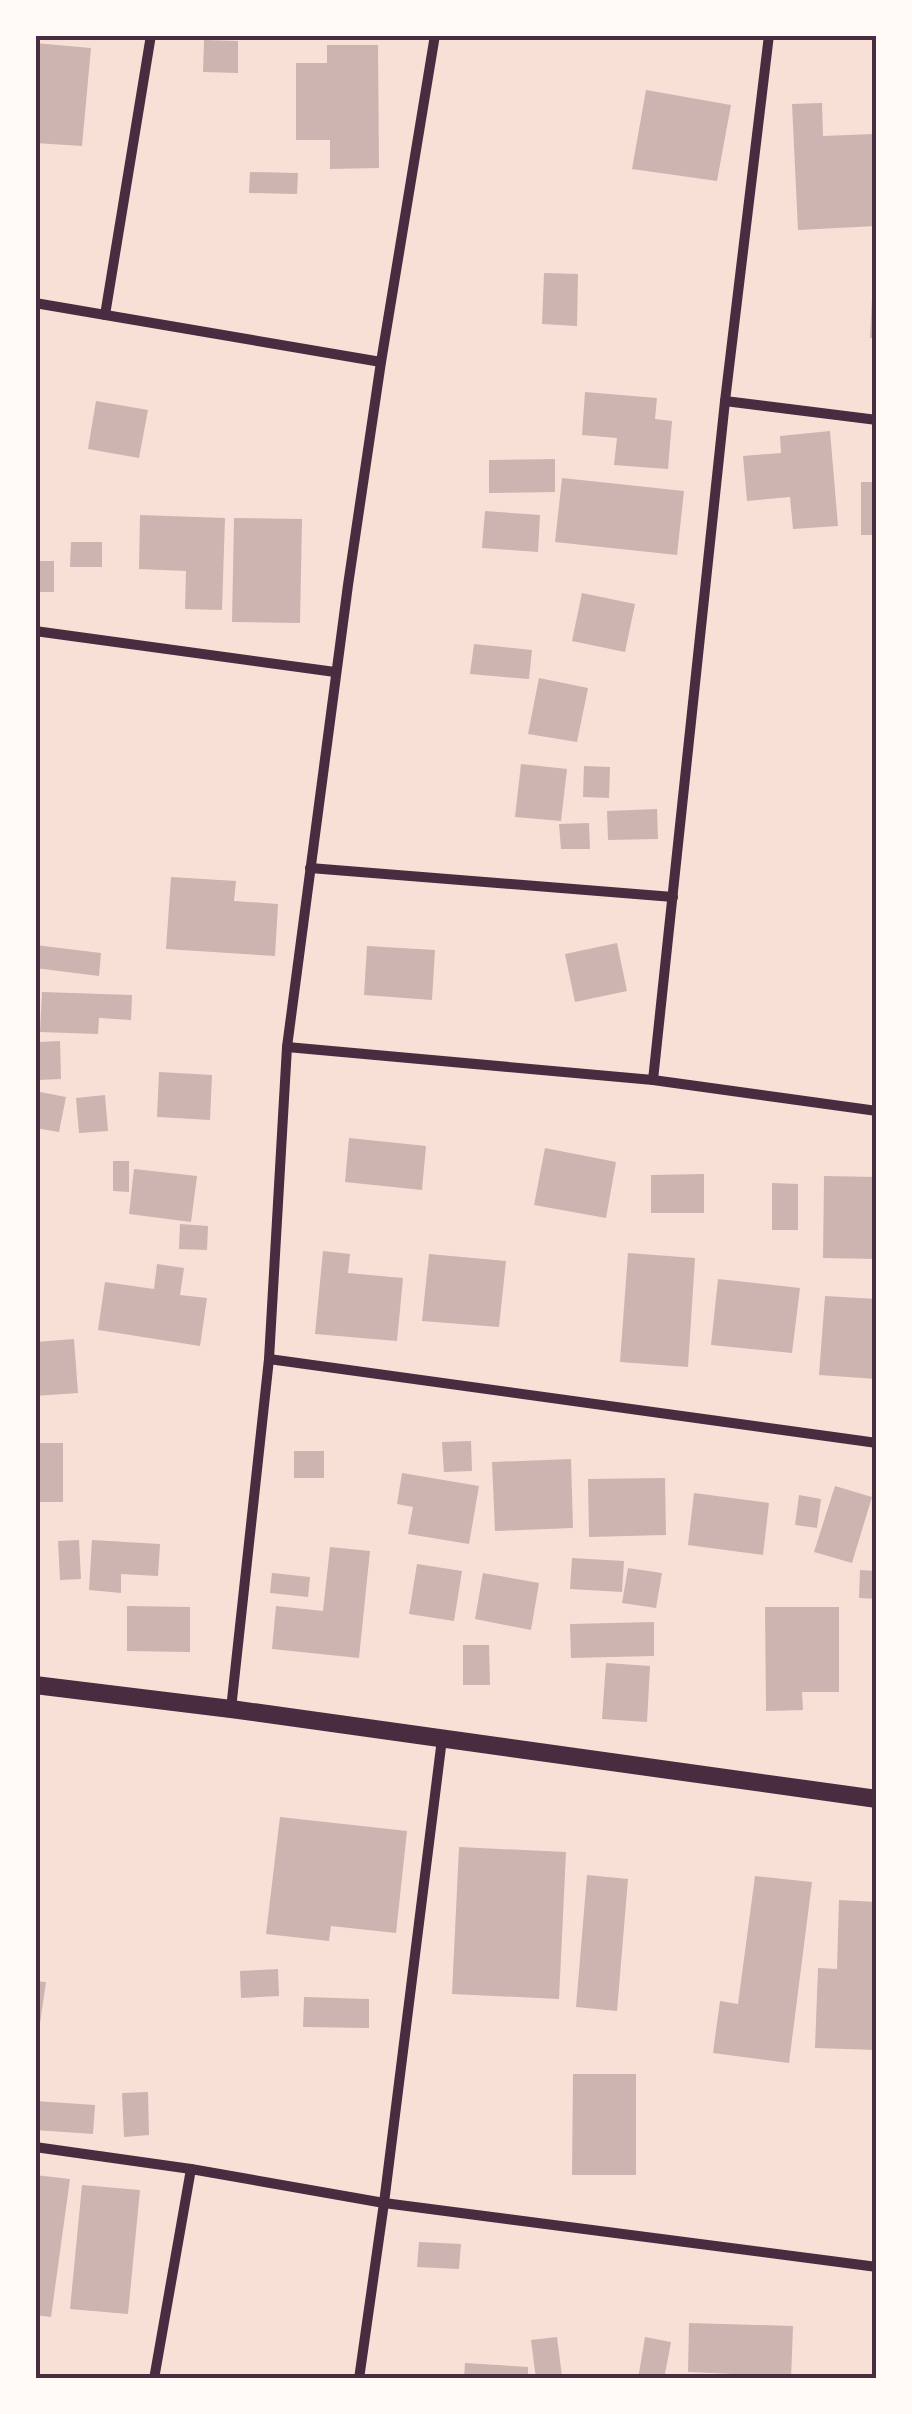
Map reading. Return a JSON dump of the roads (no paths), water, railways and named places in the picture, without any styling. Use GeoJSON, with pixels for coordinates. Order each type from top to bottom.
{"type":"FeatureCollection","features":[{"type":"Feature","properties":{"kind":"street"},"geometry":{"type":"LineString","coordinates":[[105,315],[150,35]]}},
{"type":"Feature","properties":{"kind":"street"},"geometry":{"type":"LineString","coordinates":[[231,1709],[269,1359],[287,1047],[381,362],[435,35]]}},
{"type":"Feature","properties":{"kind":"street"},"geometry":{"type":"LineString","coordinates":[[653,1080],[768,35]]}},
{"type":"Feature","properties":{"kind":"street"},"geometry":{"type":"LineString","coordinates":[[35,303],[381,362]]}},
{"type":"Feature","properties":{"kind":"street"},"geometry":{"type":"LineString","coordinates":[[725,401],[877,420]]}},
{"type":"Feature","properties":{"kind":"street"},"geometry":{"type":"LineString","coordinates":[[35,631],[336,672]]}},
{"type":"Feature","properties":{"kind":"street"},"geometry":{"type":"LineString","coordinates":[[310,868],[673,897]]}},
{"type":"Feature","properties":{"kind":"street"},"geometry":{"type":"LineString","coordinates":[[287,1047],[653,1080],[877,1111]]}},
{"type":"Feature","properties":{"kind":"street"},"geometry":{"type":"LineString","coordinates":[[269,1359],[877,1444]]}},
{"type":"Feature","properties":{"kind":"street"},"geometry":{"type":"LineString","coordinates":[[35,1685],[877,1800]]}},
{"type":"Feature","properties":{"kind":"street"},"geometry":{"type":"LineString","coordinates":[[358,2379],[442,1739]]}},
{"type":"Feature","properties":{"kind":"street"},"geometry":{"type":"LineString","coordinates":[[35,2147],[384,2203],[877,2267]]}},
{"type":"Feature","properties":{"kind":"street"},"geometry":{"type":"LineString","coordinates":[[154,2379],[191,2169]]}}]}
